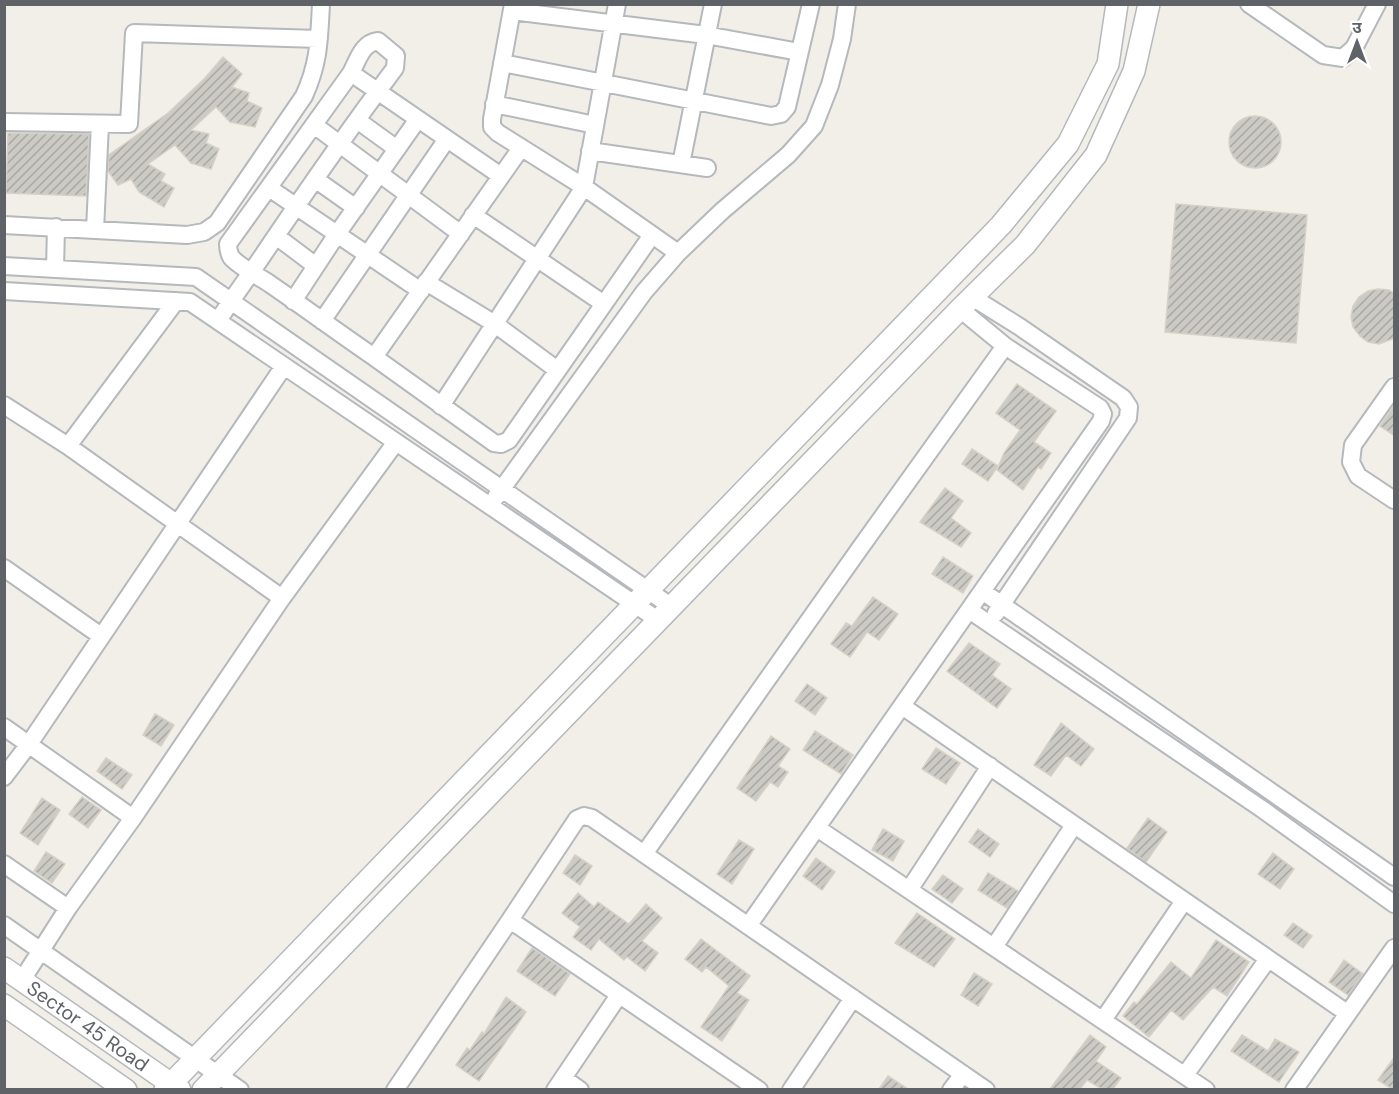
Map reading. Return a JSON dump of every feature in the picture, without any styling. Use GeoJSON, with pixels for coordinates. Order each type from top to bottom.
{"type":"FeatureCollection","features":[{"type":"Feature","properties":{"kind":"street"},"geometry":{"type":"LineString","coordinates":[[4,225],[187,234],[204,232],[217,222],[304,96],[314,75],[321,4]]}},
{"type":"Feature","properties":{"kind":"street"},"geometry":{"type":"LineString","coordinates":[[441,406],[584,187],[616,4]]}},
{"type":"Feature","properties":{"kind":"street"},"geometry":{"type":"LineString","coordinates":[[681,164],[713,4]]}},
{"type":"Feature","properties":{"kind":"street"},"geometry":{"type":"LineString","coordinates":[[502,63],[771,116],[781,114],[787,107],[811,4]]}},
{"type":"Feature","properties":{"kind":"street"},"geometry":{"type":"LineString","coordinates":[[489,505],[503,489],[644,292],[678,253],[722,211],[788,155],[814,126],[830,85],[848,4]]}},
{"type":"Feature","properties":{"kind":"street"},"geometry":{"type":"LineString","coordinates":[[172,1087],[195,1057],[1001,225],[1068,144],[1108,64],[1117,4]]}},
{"type":"Feature","properties":{"kind":"street"},"geometry":{"type":"LineString","coordinates":[[203,1089],[1025,245],[1096,156],[1134,71],[1149,4]]}},
{"type":"Feature","properties":{"kind":"street"},"geometry":{"type":"LineString","coordinates":[[1249,4],[1323,55],[1343,58],[1354,48],[1377,4]]}},
{"type":"Feature","properties":{"kind":"street"},"geometry":{"type":"LineString","coordinates":[[678,253],[584,187],[492,127],[494,104],[513,8],[612,24],[706,35],[799,52]]}},
{"type":"Feature","properties":{"kind":"street"},"geometry":{"type":"LineString","coordinates":[[4,122],[129,124],[134,33],[319,39]]}},
{"type":"Feature","properties":{"kind":"street"},"geometry":{"type":"LineString","coordinates":[[219,321],[231,300],[252,272],[397,62],[393,52],[378,41],[369,42],[351,73],[228,244],[228,250],[232,258],[252,272],[293,301],[374,357],[494,443],[501,444],[509,440],[556,369],[652,235]]}},
{"type":"Feature","properties":{"kind":"street"},"geometry":{"type":"LineString","coordinates":[[351,73],[501,176]]}},
{"type":"Feature","properties":{"kind":"street"},"geometry":{"type":"LineString","coordinates":[[494,104],[595,125]]}},
{"type":"Feature","properties":{"kind":"street"},"geometry":{"type":"LineString","coordinates":[[293,301],[418,119]]}},
{"type":"Feature","properties":{"kind":"street"},"geometry":{"type":"LineString","coordinates":[[357,120],[397,149]]}},
{"type":"Feature","properties":{"kind":"street"},"geometry":{"type":"LineString","coordinates":[[95,230],[100,124]]}},
{"type":"Feature","properties":{"kind":"street"},"geometry":{"type":"LineString","coordinates":[[314,125],[461,234]]}},
{"type":"Feature","properties":{"kind":"street"},"geometry":{"type":"LineString","coordinates":[[322,321],[447,139]]}},
{"type":"Feature","properties":{"kind":"street"},"geometry":{"type":"LineString","coordinates":[[374,357],[521,148]]}},
{"type":"Feature","properties":{"kind":"street"},"geometry":{"type":"LineString","coordinates":[[590,151],[707,168]]}},
{"type":"Feature","properties":{"kind":"street"},"geometry":{"type":"LineString","coordinates":[[315,180],[356,208]]}},
{"type":"Feature","properties":{"kind":"street"},"geometry":{"type":"LineString","coordinates":[[269,188],[368,255],[495,324],[556,369]]}},
{"type":"Feature","properties":{"kind":"street"},"geometry":{"type":"LineString","coordinates":[[474,215],[604,304]]}},
{"type":"Feature","properties":{"kind":"street"},"geometry":{"type":"LineString","coordinates":[[55,269],[56,227]]}},
{"type":"Feature","properties":{"kind":"street"},"geometry":{"type":"LineString","coordinates":[[276,236],[316,267]]}},
{"type":"Feature","properties":{"kind":"street"},"geometry":{"type":"LineString","coordinates":[[4,266],[196,277],[503,489],[665,614]]}},
{"type":"Feature","properties":{"kind":"street"},"geometry":{"type":"LineString","coordinates":[[4,291],[190,302],[489,505],[641,597]]}},
{"type":"Feature","properties":{"kind":"street"},"geometry":{"type":"LineString","coordinates":[[68,446],[176,301]]}},
{"type":"Feature","properties":{"kind":"street"},"geometry":{"type":"LineString","coordinates":[[748,926],[1101,421],[1103,414],[1100,408],[1005,346],[966,303]]}},
{"type":"Feature","properties":{"kind":"street"},"geometry":{"type":"LineString","coordinates":[[966,303],[1123,398],[1129,407],[1128,418],[988,624]]}},
{"type":"Feature","properties":{"kind":"street"},"geometry":{"type":"LineString","coordinates":[[644,854],[1005,346]]}},
{"type":"Feature","properties":{"kind":"street"},"geometry":{"type":"LineString","coordinates":[[4,777],[29,744],[284,366]]}},
{"type":"Feature","properties":{"kind":"street"},"geometry":{"type":"LineString","coordinates":[[1395,387],[1353,445],[1352,462],[1358,476],[1395,500]]}},
{"type":"Feature","properties":{"kind":"street"},"geometry":{"type":"LineString","coordinates":[[4,405],[68,446],[282,598]]}},
{"type":"Feature","properties":{"kind":"street"},"geometry":{"type":"LineString","coordinates":[[1103,414],[1129,407]]}},
{"type":"Feature","properties":{"kind":"street"},"geometry":{"type":"LineString","coordinates":[[22,980],[68,908],[282,598],[396,442]]}},
{"type":"Feature","properties":{"kind":"street"},"geometry":{"type":"LineString","coordinates":[[4,568],[101,636]]}},
{"type":"Feature","properties":{"kind":"street"},"geometry":{"type":"LineString","coordinates":[[982,591],[1388,872],[1368,885]]}},
{"type":"Feature","properties":{"kind":"street"},"geometry":{"type":"LineString","coordinates":[[969,610],[1262,808],[1395,904]]}},
{"type":"Feature","properties":{"kind":"street"},"geometry":{"type":"LineString","coordinates":[[902,706],[1347,1013]]}},
{"type":"Feature","properties":{"kind":"street"},"geometry":{"type":"LineString","coordinates":[[4,727],[132,818]]}},
{"type":"Feature","properties":{"kind":"street"},"geometry":{"type":"LineString","coordinates":[[909,890],[990,766]]}},
{"type":"Feature","properties":{"kind":"street"},"geometry":{"type":"LineString","coordinates":[[395,1089],[577,819],[584,816],[592,818],[986,1089]]}},
{"type":"Feature","properties":{"kind":"street"},"geometry":{"type":"LineString","coordinates":[[994,947],[1074,825]]}},
{"type":"Feature","properties":{"kind":"street"},"geometry":{"type":"LineString","coordinates":[[816,828],[1206,1089]]}},
{"type":"Feature","properties":{"kind":"street"},"geometry":{"type":"LineString","coordinates":[[4,864],[68,908]]}},
{"type":"Feature","properties":{"kind":"street"},"geometry":{"type":"LineString","coordinates":[[1103,1020],[1184,901]]}},
{"type":"Feature","properties":{"kind":"street"},"geometry":{"type":"LineString","coordinates":[[510,921],[759,1089]]}},
{"type":"Feature","properties":{"kind":"street"},"geometry":{"type":"LineString","coordinates":[[4,925],[240,1089]]}},
{"type":"Feature","properties":{"kind":"street"},"geometry":{"type":"LineString","coordinates":[[1294,1089],[1395,948]]}},
{"type":"Feature","properties":{"kind":"street"},"geometry":{"type":"LineString","coordinates":[[1185,1075],[1268,959]]}},
{"type":"Feature","properties":{"kind":"street","name":"Sector 45 Road"},"geometry":{"type":"LineString","coordinates":[[4,968],[172,1087]]}},
{"type":"Feature","properties":{"kind":"street"},"geometry":{"type":"LineString","coordinates":[[580,1089],[559,1084],[620,994]]}},
{"type":"Feature","properties":{"kind":"street"},"geometry":{"type":"LineString","coordinates":[[790,1089],[853,998]]}},
{"type":"Feature","properties":{"kind":"street","name":"Sector 45 Road"},"geometry":{"type":"LineString","coordinates":[[4,1005],[126,1089]]}},
{"type":"Feature","properties":{"kind":"street"},"geometry":{"type":"LineString","coordinates":[[951,1089],[963,1074]]}},
{"type":"Feature","properties":{"kind":"building"},"geometry":{"type":"Polygon","coordinates":[[[223,57],[242,74],[232,87],[249,93],[247,101],[262,108],[255,127],[230,122],[216,107],[191,130],[209,134],[206,143],[219,149],[211,169],[191,163],[175,145],[148,164],[165,174],[161,181],[174,188],[164,207],[139,192],[131,179],[118,185],[108,171],[109,155],[168,113],[205,78],[223,57]]]}},
{"type":"Feature","properties":{"kind":"building"},"geometry":{"type":"Polygon","coordinates":[[[1255,116],[1265,118],[1273,124],[1279,132],[1281,142],[1279,152],[1273,160],[1265,166],[1255,168],[1245,166],[1237,160],[1231,152],[1229,142],[1231,132],[1237,124],[1245,118],[1255,116]]]}},
{"type":"Feature","properties":{"kind":"building"},"geometry":{"type":"Polygon","coordinates":[[[8,133],[89,134],[86,196],[6,193],[8,133]]]}},
{"type":"Feature","properties":{"kind":"building"},"geometry":{"type":"Polygon","coordinates":[[[1176,204],[1307,215],[1296,343],[1165,332],[1176,204]]]}},
{"type":"Feature","properties":{"kind":"building"},"geometry":{"type":"Polygon","coordinates":[[[1389,290],[1395,294],[1395,338],[1379,344],[1368,342],[1360,336],[1353,327],[1351,317],[1353,306],[1359,297],[1368,291],[1389,290]]]}},
{"type":"Feature","properties":{"kind":"building"},"geometry":{"type":"Polygon","coordinates":[[[1017,384],[1056,411],[1034,442],[1051,453],[1041,469],[1038,467],[1023,490],[997,470],[1004,453],[1020,430],[996,413],[1017,384]]]}},
{"type":"Feature","properties":{"kind":"building"},"geometry":{"type":"Polygon","coordinates":[[[1395,404],[1395,436],[1380,426],[1395,404]]]}},
{"type":"Feature","properties":{"kind":"building"},"geometry":{"type":"Polygon","coordinates":[[[972,449],[998,466],[988,481],[962,464],[972,449]]]}},
{"type":"Feature","properties":{"kind":"building"},"geometry":{"type":"Polygon","coordinates":[[[945,488],[963,501],[951,518],[971,533],[961,547],[920,522],[945,488]]]}},
{"type":"Feature","properties":{"kind":"building"},"geometry":{"type":"Polygon","coordinates":[[[943,557],[973,576],[963,593],[932,574],[943,557]]]}},
{"type":"Feature","properties":{"kind":"building"},"geometry":{"type":"Polygon","coordinates":[[[873,597],[898,614],[879,640],[867,632],[850,657],[831,644],[846,623],[852,626],[873,597]]]}},
{"type":"Feature","properties":{"kind":"building"},"geometry":{"type":"Polygon","coordinates":[[[969,643],[1000,664],[992,675],[1011,689],[997,708],[947,671],[969,643]]]}},
{"type":"Feature","properties":{"kind":"building"},"geometry":{"type":"Polygon","coordinates":[[[807,684],[827,698],[815,715],[795,701],[807,684]]]}},
{"type":"Feature","properties":{"kind":"building"},"geometry":{"type":"Polygon","coordinates":[[[155,714],[174,725],[161,746],[143,735],[155,714]]]}},
{"type":"Feature","properties":{"kind":"building"},"geometry":{"type":"Polygon","coordinates":[[[1061,723],[1094,749],[1081,766],[1066,755],[1051,776],[1034,765],[1061,723]]]}},
{"type":"Feature","properties":{"kind":"building"},"geometry":{"type":"Polygon","coordinates":[[[815,731],[853,755],[841,774],[803,750],[815,731]]]}},
{"type":"Feature","properties":{"kind":"building"},"geometry":{"type":"Polygon","coordinates":[[[771,736],[790,749],[778,766],[788,772],[778,787],[770,782],[756,801],[737,788],[771,736]]]}},
{"type":"Feature","properties":{"kind":"building"},"geometry":{"type":"Polygon","coordinates":[[[936,748],[960,763],[946,784],[922,769],[936,748]]]}},
{"type":"Feature","properties":{"kind":"building"},"geometry":{"type":"Polygon","coordinates":[[[106,758],[132,775],[122,789],[97,771],[106,758]]]}},
{"type":"Feature","properties":{"kind":"building"},"geometry":{"type":"Polygon","coordinates":[[[82,797],[101,810],[88,828],[69,814],[82,797]]]}},
{"type":"Feature","properties":{"kind":"building"},"geometry":{"type":"Polygon","coordinates":[[[42,798],[60,810],[38,845],[20,833],[42,798]]]}},
{"type":"Feature","properties":{"kind":"building"},"geometry":{"type":"Polygon","coordinates":[[[1148,818],[1167,832],[1146,862],[1127,848],[1148,818]]]}},
{"type":"Feature","properties":{"kind":"building"},"geometry":{"type":"Polygon","coordinates":[[[883,829],[904,841],[893,861],[872,850],[883,829]]]}},
{"type":"Feature","properties":{"kind":"building"},"geometry":{"type":"Polygon","coordinates":[[[978,829],[999,844],[990,857],[969,842],[978,829]]]}},
{"type":"Feature","properties":{"kind":"building"},"geometry":{"type":"Polygon","coordinates":[[[739,840],[754,849],[732,884],[717,874],[739,840]]]}},
{"type":"Feature","properties":{"kind":"building"},"geometry":{"type":"Polygon","coordinates":[[[46,852],[65,864],[52,883],[34,871],[46,852]]]}},
{"type":"Feature","properties":{"kind":"building"},"geometry":{"type":"Polygon","coordinates":[[[1273,853],[1294,869],[1280,889],[1258,874],[1273,853]]]}},
{"type":"Feature","properties":{"kind":"building"},"geometry":{"type":"Polygon","coordinates":[[[575,855],[592,866],[580,885],[563,873],[575,855]]]}},
{"type":"Feature","properties":{"kind":"building"},"geometry":{"type":"Polygon","coordinates":[[[816,858],[835,872],[822,890],[803,876],[816,858]]]}},
{"type":"Feature","properties":{"kind":"building"},"geometry":{"type":"Polygon","coordinates":[[[988,873],[1018,891],[1007,908],[978,890],[988,873]]]}},
{"type":"Feature","properties":{"kind":"building"},"geometry":{"type":"Polygon","coordinates":[[[943,875],[963,889],[952,903],[932,889],[943,875]]]}},
{"type":"Feature","properties":{"kind":"building"},"geometry":{"type":"Polygon","coordinates":[[[578,893],[594,907],[598,902],[629,924],[646,904],[662,918],[642,941],[658,953],[645,971],[627,957],[624,960],[599,939],[591,950],[573,937],[580,927],[562,913],[578,893]]]}},
{"type":"Feature","properties":{"kind":"building"},"geometry":{"type":"Polygon","coordinates":[[[917,913],[955,939],[934,967],[895,943],[917,913]]]}},
{"type":"Feature","properties":{"kind":"building"},"geometry":{"type":"Polygon","coordinates":[[[1293,923],[1312,936],[1303,948],[1284,935],[1293,923]]]}},
{"type":"Feature","properties":{"kind":"building"},"geometry":{"type":"Polygon","coordinates":[[[701,939],[750,976],[737,993],[749,1000],[722,1041],[701,1027],[729,986],[706,967],[702,972],[685,959],[701,939]]]}},
{"type":"Feature","properties":{"kind":"building"},"geometry":{"type":"Polygon","coordinates":[[[1216,940],[1249,962],[1227,996],[1213,987],[1183,1020],[1171,1010],[1149,1037],[1123,1016],[1134,1002],[1137,1004],[1171,962],[1191,978],[1216,940]]]}},
{"type":"Feature","properties":{"kind":"building"},"geometry":{"type":"Polygon","coordinates":[[[532,948],[570,974],[555,996],[517,971],[532,948]]]}},
{"type":"Feature","properties":{"kind":"building"},"geometry":{"type":"Polygon","coordinates":[[[1344,960],[1363,974],[1348,995],[1329,982],[1344,960]]]}},
{"type":"Feature","properties":{"kind":"building"},"geometry":{"type":"Polygon","coordinates":[[[974,973],[992,984],[978,1006],[961,995],[974,973]]]}},
{"type":"Feature","properties":{"kind":"building"},"geometry":{"type":"Polygon","coordinates":[[[506,997],[526,1012],[479,1081],[456,1065],[467,1048],[470,1050],[482,1032],[484,1034],[506,997]]]}},
{"type":"Feature","properties":{"kind":"building"},"geometry":{"type":"Polygon","coordinates":[[[1090,1035],[1106,1047],[1096,1061],[1121,1078],[1113,1089],[1102,1089],[1087,1080],[1080,1089],[1050,1089],[1090,1035]]]}},
{"type":"Feature","properties":{"kind":"building"},"geometry":{"type":"Polygon","coordinates":[[[1242,1035],[1268,1051],[1275,1039],[1299,1052],[1279,1082],[1231,1051],[1242,1035]]]}},
{"type":"Feature","properties":{"kind":"building"},"geometry":{"type":"Polygon","coordinates":[[[1395,1056],[1395,1089],[1392,1089],[1378,1080],[1395,1056]]]}},
{"type":"Feature","properties":{"kind":"building"},"geometry":{"type":"Polygon","coordinates":[[[888,1076],[908,1089],[879,1089],[888,1076]]]}}]}
